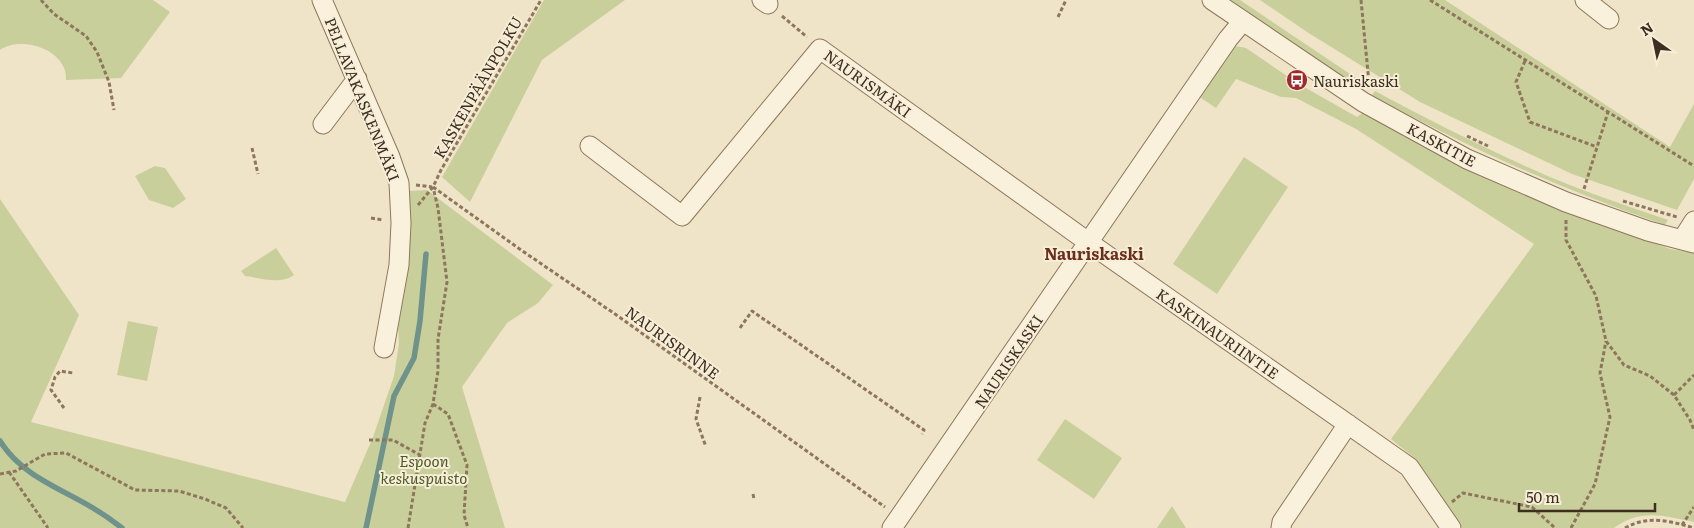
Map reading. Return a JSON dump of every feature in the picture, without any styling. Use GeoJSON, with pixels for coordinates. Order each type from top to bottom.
{"type":"FeatureCollection","features":[{"type":"Feature","properties":{"kind":"street","name":"PELLAVAKASKENMÄKI"},"geometry":{"type":"LineString","coordinates":[[322,0],[390,157],[399,183],[401,223],[399,265],[384,348]]}},
{"type":"Feature","properties":{"kind":"street","name":"KASKITIE"},"geometry":{"type":"LineString","coordinates":[[1212,0],[1363,102],[1467,159],[1569,194],[1648,231],[1688,242]]}},
{"type":"Feature","properties":{"kind":"street"},"geometry":{"type":"LineString","coordinates":[[1585,0],[1609,19]]}},
{"type":"Feature","properties":{"kind":"street","name":"NAURISKASKI"},"geometry":{"type":"LineString","coordinates":[[895,523],[1228,39],[1243,21]]}},
{"type":"Feature","properties":{"kind":"street","name":"NAURISMÄKI"},"geometry":{"type":"LineString","coordinates":[[590,146],[682,216],[820,49],[1088,242]]}},
{"type":"Feature","properties":{"kind":"street"},"geometry":{"type":"LineString","coordinates":[[323,124],[357,79]]}},
{"type":"Feature","properties":{"kind":"street"},"geometry":{"type":"LineString","coordinates":[[1688,242],[1694,221]]}},
{"type":"Feature","properties":{"kind":"street","name":"KASKINAURIINTIE"},"geometry":{"type":"LineString","coordinates":[[1088,242],[1408,467],[1450,528]]}},
{"type":"Feature","properties":{"kind":"street"},"geometry":{"type":"LineString","coordinates":[[1281,528],[1282,522],[1348,424]]}},
{"type":"Feature","properties":{"kind":"path"},"geometry":{"type":"LineString","coordinates":[[41,0],[54,14],[86,36],[97,52],[109,82],[114,110]]}},
{"type":"Feature","properties":{"kind":"path","name":"KASKENPÄÄNPOLKU"},"geometry":{"type":"LineString","coordinates":[[433,187],[441,170],[541,0]]}},
{"type":"Feature","properties":{"kind":"path"},"geometry":{"type":"LineString","coordinates":[[1058,17],[1066,0]]}},
{"type":"Feature","properties":{"kind":"path"},"geometry":{"type":"LineString","coordinates":[[1361,0],[1369,83]]}},
{"type":"Feature","properties":{"kind":"path"},"geometry":{"type":"LineString","coordinates":[[1430,0],[1694,166]]}},
{"type":"Feature","properties":{"kind":"path"},"geometry":{"type":"LineString","coordinates":[[765,2],[820,49]]}},
{"type":"Feature","properties":{"kind":"path"},"geometry":{"type":"LineString","coordinates":[[1526,61],[1516,82],[1530,122],[1597,147]]}},
{"type":"Feature","properties":{"kind":"path"},"geometry":{"type":"LineString","coordinates":[[1361,78],[1374,86]]}},
{"type":"Feature","properties":{"kind":"path"},"geometry":{"type":"LineString","coordinates":[[1584,190],[1608,112]]}},
{"type":"Feature","properties":{"kind":"path"},"geometry":{"type":"LineString","coordinates":[[1465,135],[1490,147]]}},
{"type":"Feature","properties":{"kind":"path"},"geometry":{"type":"LineString","coordinates":[[252,148],[258,174]]}},
{"type":"Feature","properties":{"kind":"path"},"geometry":{"type":"LineString","coordinates":[[408,528],[425,422],[433,404],[438,371],[438,339],[447,282],[438,208],[433,187]]}},
{"type":"Feature","properties":{"kind":"path","name":"NAURISRINNE"},"geometry":{"type":"LineString","coordinates":[[433,187],[520,250],[615,314],[895,523]]}},
{"type":"Feature","properties":{"kind":"path"},"geometry":{"type":"LineString","coordinates":[[1571,528],[1595,484],[1610,417],[1600,373],[1606,341],[1596,296],[1566,240],[1569,194],[1584,190],[1593,192]]}},
{"type":"Feature","properties":{"kind":"path"},"geometry":{"type":"LineString","coordinates":[[1620,200],[1694,221]]}},
{"type":"Feature","properties":{"kind":"path"},"geometry":{"type":"LineString","coordinates":[[740,328],[752,311],[924,430],[922,434]]}},
{"type":"Feature","properties":{"kind":"path"},"geometry":{"type":"LineString","coordinates":[[1606,341],[1624,365],[1650,376],[1674,395],[1694,430]]}},
{"type":"Feature","properties":{"kind":"path"},"geometry":{"type":"LineString","coordinates":[[64,408],[51,390],[55,377],[60,371],[74,373]]}},
{"type":"Feature","properties":{"kind":"path"},"geometry":{"type":"LineString","coordinates":[[1674,395],[1694,375]]}},
{"type":"Feature","properties":{"kind":"path"},"geometry":{"type":"LineString","coordinates":[[700,397],[696,420],[706,447]]}},
{"type":"Feature","properties":{"kind":"path"},"geometry":{"type":"LineString","coordinates":[[433,404],[448,414],[467,465],[464,515],[468,528]]}},
{"type":"Feature","properties":{"kind":"path"},"geometry":{"type":"LineString","coordinates":[[369,440],[393,440],[420,454]]}},
{"type":"Feature","properties":{"kind":"path"},"geometry":{"type":"LineString","coordinates":[[0,474],[16,471],[45,454],[66,453],[135,490],[180,491],[205,499],[226,508],[242,528]]}},
{"type":"Feature","properties":{"kind":"path"},"geometry":{"type":"LineString","coordinates":[[9,472],[48,528]]}},
{"type":"Feature","properties":{"kind":"path"},"geometry":{"type":"LineString","coordinates":[[1440,511],[1463,493],[1532,507],[1555,528]]}},
{"type":"Feature","properties":{"kind":"path"},"geometry":{"type":"LineString","coordinates":[[753,494],[754,499]]}},
{"type":"Feature","properties":{"kind":"path"},"geometry":{"type":"LineString","coordinates":[[1682,524],[1694,507]]}},
{"type":"Feature","properties":{"kind":"path"},"geometry":{"type":"LineString","coordinates":[[1625,528],[1631,524],[1646,520],[1665,521],[1694,528]]}},
{"type":"Feature","properties":{"kind":"green space"},"geometry":{"type":"Polygon","coordinates":[[[0,0],[153,0],[170,12],[121,78],[66,80],[65,70],[59,60],[45,49],[26,44],[17,44],[0,50],[0,0]]]}},
{"type":"Feature","properties":{"kind":"green space"},"geometry":{"type":"Polygon","coordinates":[[[544,0],[625,0],[542,60],[470,202],[442,177],[544,0]]]}},
{"type":"Feature","properties":{"kind":"green space"},"geometry":{"type":"Polygon","coordinates":[[[1230,0],[1240,0],[1365,84],[1362,89],[1306,53],[1230,0]]]}},
{"type":"Feature","properties":{"kind":"green space"},"geometry":{"type":"Polygon","coordinates":[[[1260,0],[1445,0],[1670,147],[1694,104],[1694,179],[1677,210],[1572,174],[1420,102],[1307,32],[1260,0]]]}},
{"type":"Feature","properties":{"kind":"green space"},"geometry":{"type":"Polygon","coordinates":[[[1231,45],[1246,48],[1287,76],[1285,79],[1296,87],[1299,84],[1357,117],[1365,111],[1466,168],[1670,249],[1694,253],[1694,522],[1653,515],[1634,518],[1614,528],[1462,528],[1412,456],[1391,439],[1534,244],[1356,129],[1296,98],[1281,97],[1236,79],[1216,108],[1198,96],[1231,45]]]}},
{"type":"Feature","properties":{"kind":"green space"},"geometry":{"type":"Polygon","coordinates":[[[1375,91],[1461,136],[1550,177],[1668,220],[1665,225],[1589,197],[1479,150],[1372,95],[1375,91]]]}},
{"type":"Feature","properties":{"kind":"green space"},"geometry":{"type":"Polygon","coordinates":[[[1244,157],[1288,187],[1217,294],[1173,264],[1244,157]]]}},
{"type":"Feature","properties":{"kind":"green space"},"geometry":{"type":"Polygon","coordinates":[[[155,166],[165,168],[186,199],[173,208],[149,200],[135,176],[155,166]]]}},
{"type":"Feature","properties":{"kind":"green space","name":"Espoon keskuspuisto"},"geometry":{"type":"Polygon","coordinates":[[[427,190],[553,285],[538,303],[507,323],[462,387],[505,528],[0,528],[0,199],[79,315],[31,422],[345,502],[373,437],[394,376],[399,343],[397,309],[408,191],[427,190]]]}},
{"type":"Feature","properties":{"kind":"green space"},"geometry":{"type":"Polygon","coordinates":[[[276,248],[294,275],[283,280],[270,280],[245,276],[241,271],[276,248]]]}},
{"type":"Feature","properties":{"kind":"green space"},"geometry":{"type":"Polygon","coordinates":[[[128,321],[158,327],[147,381],[117,375],[128,321]]]}},
{"type":"Feature","properties":{"kind":"green space"},"geometry":{"type":"Polygon","coordinates":[[[1065,419],[1122,458],[1094,499],[1037,460],[1065,419]]]}},
{"type":"Feature","properties":{"kind":"green space"},"geometry":{"type":"Polygon","coordinates":[[[1172,506],[1186,528],[1157,528],[1172,506]]]}},
{"type":"Feature","properties":{"kind":"waterway"},"geometry":{"type":"LineString","coordinates":[[366,528],[394,396],[414,358],[420,321],[426,254]]}},
{"type":"Feature","properties":{"kind":"waterway"},"geometry":{"type":"LineString","coordinates":[[0,441],[9,453],[30,472],[93,508],[122,528]]}},
{"type":"Feature","properties":{"kind":"place","name":"Nauriskaski"},"geometry":{"type":"Point","coordinates":[1297,80]}},
{"type":"Feature","properties":{"kind":"district","name":"Nauriskaski"},"geometry":{"type":"Point","coordinates":[1094,253]}}]}
